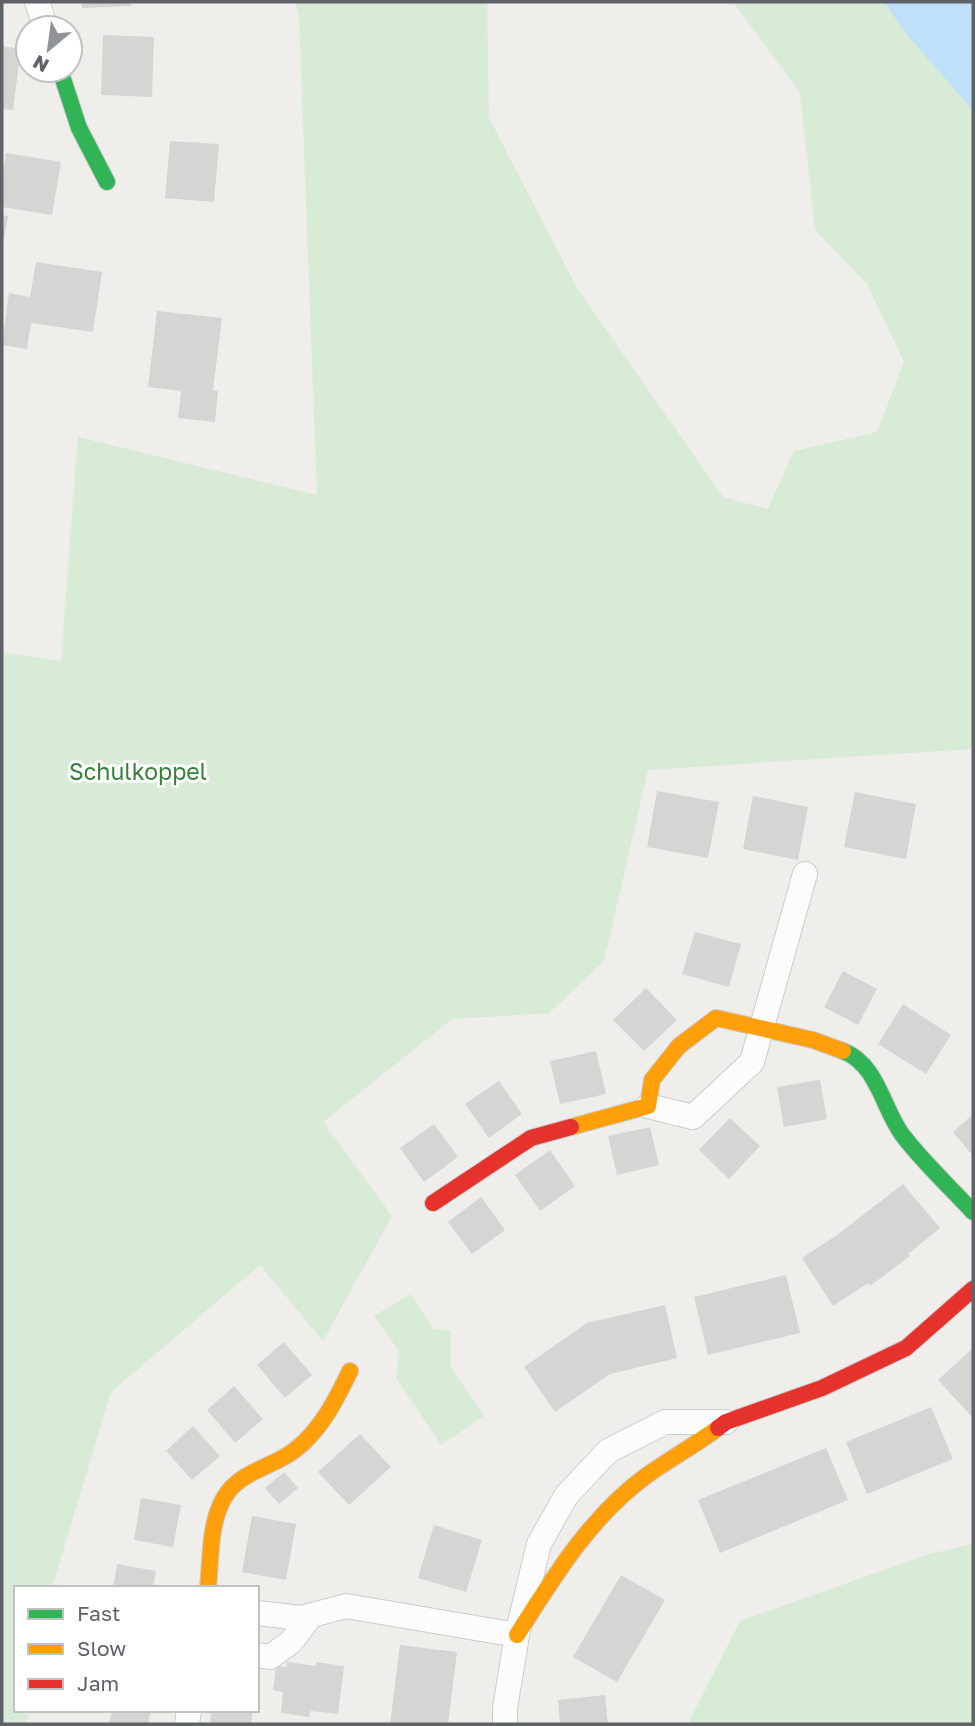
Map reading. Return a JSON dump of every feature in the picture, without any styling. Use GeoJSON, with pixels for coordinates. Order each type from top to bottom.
{"type":"FeatureCollection","features":[{"type":"Feature","properties":{"kind":"street"},"geometry":{"type":"LineString","coordinates":[[65,84],[79,128],[107,182]]}},
{"type":"Feature","properties":{"kind":"street"},"geometry":{"type":"LineString","coordinates":[[433,1203],[531,1138],[648,1105],[694,1117],[752,1062],[805,874]]}},
{"type":"Feature","properties":{"kind":"street"},"geometry":{"type":"LineString","coordinates":[[648,1105],[652,1080],[679,1046],[716,1018],[813,1040],[856,1056],[883,1093],[902,1135],[973,1212]]}},
{"type":"Feature","properties":{"kind":"street"},"geometry":{"type":"LineString","coordinates":[[517,1635],[564,1561],[595,1523],[645,1477],[686,1452],[726,1422],[821,1388],[906,1348],[973,1289]]}},
{"type":"Feature","properties":{"kind":"street"},"geometry":{"type":"LineString","coordinates":[[208,1586],[217,1514],[226,1495],[240,1480],[293,1452],[313,1434],[334,1404],[350,1371]]}},
{"type":"Feature","properties":{"kind":"street"},"geometry":{"type":"LineString","coordinates":[[505,1724],[505,1708],[517,1635],[539,1544],[566,1496],[608,1451],[665,1422],[726,1422]]}},
{"type":"Feature","properties":{"kind":"street"},"geometry":{"type":"LineString","coordinates":[[259,1613],[301,1618],[346,1606],[517,1635]]}},
{"type":"Feature","properties":{"kind":"street"},"geometry":{"type":"LineString","coordinates":[[259,1656],[270,1657],[291,1642],[310,1617]]}},
{"type":"Feature","properties":{"kind":"green space","name":"Schulkoppel"},"geometry":{"type":"Polygon","coordinates":[[[295,2],[487,2],[489,118],[577,288],[723,497],[768,509],[794,451],[877,432],[904,362],[867,284],[815,230],[800,92],[733,2],[973,2],[973,745],[972,749],[648,770],[604,961],[549,1013],[452,1019],[323,1122],[392,1216],[323,1341],[260,1265],[111,1392],[53,1586],[14,1586],[14,1712],[29,1712],[26,1724],[2,1724],[2,652],[61,661],[78,437],[317,495],[299,16],[295,2]]]}},
{"type":"Feature","properties":{"kind":"green space"},"geometry":{"type":"Polygon","coordinates":[[[411,1294],[433,1329],[451,1331],[451,1367],[484,1416],[441,1445],[396,1378],[399,1351],[374,1316],[411,1294]]]}},
{"type":"Feature","properties":{"kind":"green space"},"geometry":{"type":"Polygon","coordinates":[[[972,1544],[973,1724],[691,1724],[691,1718],[740,1621],[926,1555],[972,1544]]]}},
{"type":"Feature","properties":{"kind":"water"},"geometry":{"type":"Polygon","coordinates":[[[884,2],[973,2],[973,110],[907,35],[884,2]]]}},
{"type":"Feature","properties":{"kind":"building"},"geometry":{"type":"Polygon","coordinates":[[[81,2],[131,2],[131,6],[82,8],[81,2]]]}},
{"type":"Feature","properties":{"kind":"building"},"geometry":{"type":"Polygon","coordinates":[[[103,35],[154,37],[152,97],[101,95],[103,35]]]}},
{"type":"Feature","properties":{"kind":"building"},"geometry":{"type":"Polygon","coordinates":[[[2,46],[14,48],[14,84],[16,84],[13,110],[2,109],[2,46]]]}},
{"type":"Feature","properties":{"kind":"building"},"geometry":{"type":"Polygon","coordinates":[[[170,141],[219,144],[214,202],[165,198],[170,141]]]}},
{"type":"Feature","properties":{"kind":"building"},"geometry":{"type":"Polygon","coordinates":[[[6,153],[61,162],[52,215],[2,207],[6,153]]]}},
{"type":"Feature","properties":{"kind":"building"},"geometry":{"type":"Polygon","coordinates":[[[2,215],[8,216],[3,244],[2,244],[2,215]]]}},
{"type":"Feature","properties":{"kind":"building"},"geometry":{"type":"Polygon","coordinates":[[[36,262],[102,272],[93,332],[31,323],[27,349],[2,345],[9,293],[30,297],[36,262]]]}},
{"type":"Feature","properties":{"kind":"building"},"geometry":{"type":"Polygon","coordinates":[[[157,311],[222,318],[213,390],[218,391],[215,422],[178,418],[181,391],[148,387],[157,311]]]}},
{"type":"Feature","properties":{"kind":"building"},"geometry":{"type":"Polygon","coordinates":[[[657,791],[719,802],[708,858],[647,847],[657,791]]]}},
{"type":"Feature","properties":{"kind":"building"},"geometry":{"type":"Polygon","coordinates":[[[855,792],[916,804],[906,859],[844,847],[855,792]]]}},
{"type":"Feature","properties":{"kind":"building"},"geometry":{"type":"Polygon","coordinates":[[[753,796],[808,807],[798,860],[743,849],[753,796]]]}},
{"type":"Feature","properties":{"kind":"building"},"geometry":{"type":"Polygon","coordinates":[[[695,932],[741,944],[729,987],[682,974],[695,932]]]}},
{"type":"Feature","properties":{"kind":"building"},"geometry":{"type":"Polygon","coordinates":[[[843,971],[877,989],[858,1025],[824,1007],[843,971]]]}},
{"type":"Feature","properties":{"kind":"building"},"geometry":{"type":"Polygon","coordinates":[[[646,988],[677,1020],[644,1051],[613,1020],[646,988]]]}},
{"type":"Feature","properties":{"kind":"building"},"geometry":{"type":"Polygon","coordinates":[[[903,1004],[951,1035],[926,1074],[878,1044],[903,1004]]]}},
{"type":"Feature","properties":{"kind":"building"},"geometry":{"type":"Polygon","coordinates":[[[596,1051],[606,1094],[560,1104],[550,1061],[596,1051]]]}},
{"type":"Feature","properties":{"kind":"building"},"geometry":{"type":"Polygon","coordinates":[[[820,1080],[827,1119],[784,1127],[777,1087],[820,1080]]]}},
{"type":"Feature","properties":{"kind":"building"},"geometry":{"type":"Polygon","coordinates":[[[499,1081],[522,1114],[489,1138],[465,1104],[499,1081]]]}},
{"type":"Feature","properties":{"kind":"building"},"geometry":{"type":"Polygon","coordinates":[[[973,1114],[973,1156],[953,1132],[973,1114]]]}},
{"type":"Feature","properties":{"kind":"building"},"geometry":{"type":"Polygon","coordinates":[[[730,1118],[760,1146],[729,1179],[699,1150],[730,1118]]]}},
{"type":"Feature","properties":{"kind":"building"},"geometry":{"type":"Polygon","coordinates":[[[434,1124],[458,1157],[424,1182],[400,1148],[434,1124]]]}},
{"type":"Feature","properties":{"kind":"building"},"geometry":{"type":"Polygon","coordinates":[[[650,1127],[659,1165],[617,1175],[608,1136],[650,1127]]]}},
{"type":"Feature","properties":{"kind":"building"},"geometry":{"type":"Polygon","coordinates":[[[550,1150],[575,1186],[540,1211],[515,1175],[550,1150]]]}},
{"type":"Feature","properties":{"kind":"building"},"geometry":{"type":"Polygon","coordinates":[[[903,1184],[940,1228],[908,1254],[910,1256],[870,1286],[868,1283],[833,1306],[802,1258],[837,1235],[903,1184]]]}},
{"type":"Feature","properties":{"kind":"building"},"geometry":{"type":"Polygon","coordinates":[[[481,1197],[505,1230],[472,1254],[448,1222],[481,1197]]]}},
{"type":"Feature","properties":{"kind":"building"},"geometry":{"type":"Polygon","coordinates":[[[786,1275],[800,1333],[708,1355],[694,1297],[786,1275]]]}},
{"type":"Feature","properties":{"kind":"building"},"geometry":{"type":"Polygon","coordinates":[[[665,1305],[677,1358],[610,1374],[555,1412],[524,1367],[587,1323],[665,1305]]]}},
{"type":"Feature","properties":{"kind":"building"},"geometry":{"type":"Polygon","coordinates":[[[284,1342],[312,1375],[285,1398],[257,1365],[284,1342]]]}},
{"type":"Feature","properties":{"kind":"building"},"geometry":{"type":"Polygon","coordinates":[[[973,1348],[973,1418],[938,1380],[973,1348]]]}},
{"type":"Feature","properties":{"kind":"building"},"geometry":{"type":"Polygon","coordinates":[[[234,1386],[263,1419],[235,1443],[207,1410],[234,1386]]]}},
{"type":"Feature","properties":{"kind":"building"},"geometry":{"type":"Polygon","coordinates":[[[931,1407],[953,1459],[867,1494],[846,1442],[931,1407]]]}},
{"type":"Feature","properties":{"kind":"building"},"geometry":{"type":"Polygon","coordinates":[[[193,1426],[220,1456],[192,1480],[166,1451],[193,1426]]]}},
{"type":"Feature","properties":{"kind":"building"},"geometry":{"type":"Polygon","coordinates":[[[360,1434],[391,1467],[349,1505],[318,1472],[360,1434]]]}},
{"type":"Feature","properties":{"kind":"building"},"geometry":{"type":"Polygon","coordinates":[[[826,1448],[848,1500],[720,1553],[698,1500],[826,1448]]]}},
{"type":"Feature","properties":{"kind":"building"},"geometry":{"type":"Polygon","coordinates":[[[284,1472],[298,1488],[279,1504],[265,1488],[284,1472]]]}},
{"type":"Feature","properties":{"kind":"building"},"geometry":{"type":"Polygon","coordinates":[[[141,1498],[181,1505],[173,1547],[134,1540],[141,1498]]]}},
{"type":"Feature","properties":{"kind":"building"},"geometry":{"type":"Polygon","coordinates":[[[252,1516],[296,1524],[286,1580],[242,1572],[252,1516]]]}},
{"type":"Feature","properties":{"kind":"building"},"geometry":{"type":"Polygon","coordinates":[[[434,1525],[482,1540],[466,1592],[418,1578],[434,1525]]]}},
{"type":"Feature","properties":{"kind":"building"},"geometry":{"type":"Polygon","coordinates":[[[117,1564],[156,1571],[153,1586],[113,1586],[117,1564]]]}},
{"type":"Feature","properties":{"kind":"building"},"geometry":{"type":"Polygon","coordinates":[[[621,1575],[665,1600],[617,1682],[573,1657],[621,1575]]]}},
{"type":"Feature","properties":{"kind":"building"},"geometry":{"type":"Polygon","coordinates":[[[400,1645],[457,1652],[448,1724],[390,1724],[400,1645]]]}},
{"type":"Feature","properties":{"kind":"building"},"geometry":{"type":"Polygon","coordinates":[[[287,1662],[344,1666],[338,1714],[310,1711],[309,1717],[281,1713],[283,1692],[273,1690],[276,1666],[286,1667],[287,1662]]]}},
{"type":"Feature","properties":{"kind":"building"},"geometry":{"type":"Polygon","coordinates":[[[605,1695],[608,1724],[560,1724],[558,1700],[605,1695]]]}},
{"type":"Feature","properties":{"kind":"building"},"geometry":{"type":"Polygon","coordinates":[[[112,1712],[151,1712],[148,1724],[109,1724],[112,1712]]]}},
{"type":"Feature","properties":{"kind":"building"},"geometry":{"type":"Polygon","coordinates":[[[211,1712],[253,1712],[251,1724],[210,1724],[211,1712]]]}},
{"type":"Feature","properties":{"kind":"traffic: fast"},"geometry":{"type":"LineString","coordinates":[[65,84],[79,128],[107,182]]}},
{"type":"Feature","properties":{"kind":"traffic: fast"},"geometry":{"type":"LineString","coordinates":[[843,1051],[865,1067],[904,1137],[973,1212]]}},
{"type":"Feature","properties":{"kind":"traffic: slow"},"geometry":{"type":"LineString","coordinates":[[571,1127],[648,1106],[652,1080],[679,1046],[716,1018],[813,1040],[843,1051]]}},
{"type":"Feature","properties":{"kind":"traffic: slow"},"geometry":{"type":"LineString","coordinates":[[208,1586],[213,1530],[224,1498],[238,1482],[286,1456],[313,1433],[327,1414],[350,1371]]}},
{"type":"Feature","properties":{"kind":"traffic: slow"},"geometry":{"type":"LineString","coordinates":[[517,1635],[574,1550],[607,1510],[646,1476],[718,1428]]}},
{"type":"Feature","properties":{"kind":"traffic: jam"},"geometry":{"type":"LineString","coordinates":[[433,1203],[531,1138],[571,1127]]}},
{"type":"Feature","properties":{"kind":"traffic: jam"},"geometry":{"type":"LineString","coordinates":[[718,1428],[726,1422],[822,1388],[906,1348],[973,1289]]}}]}
